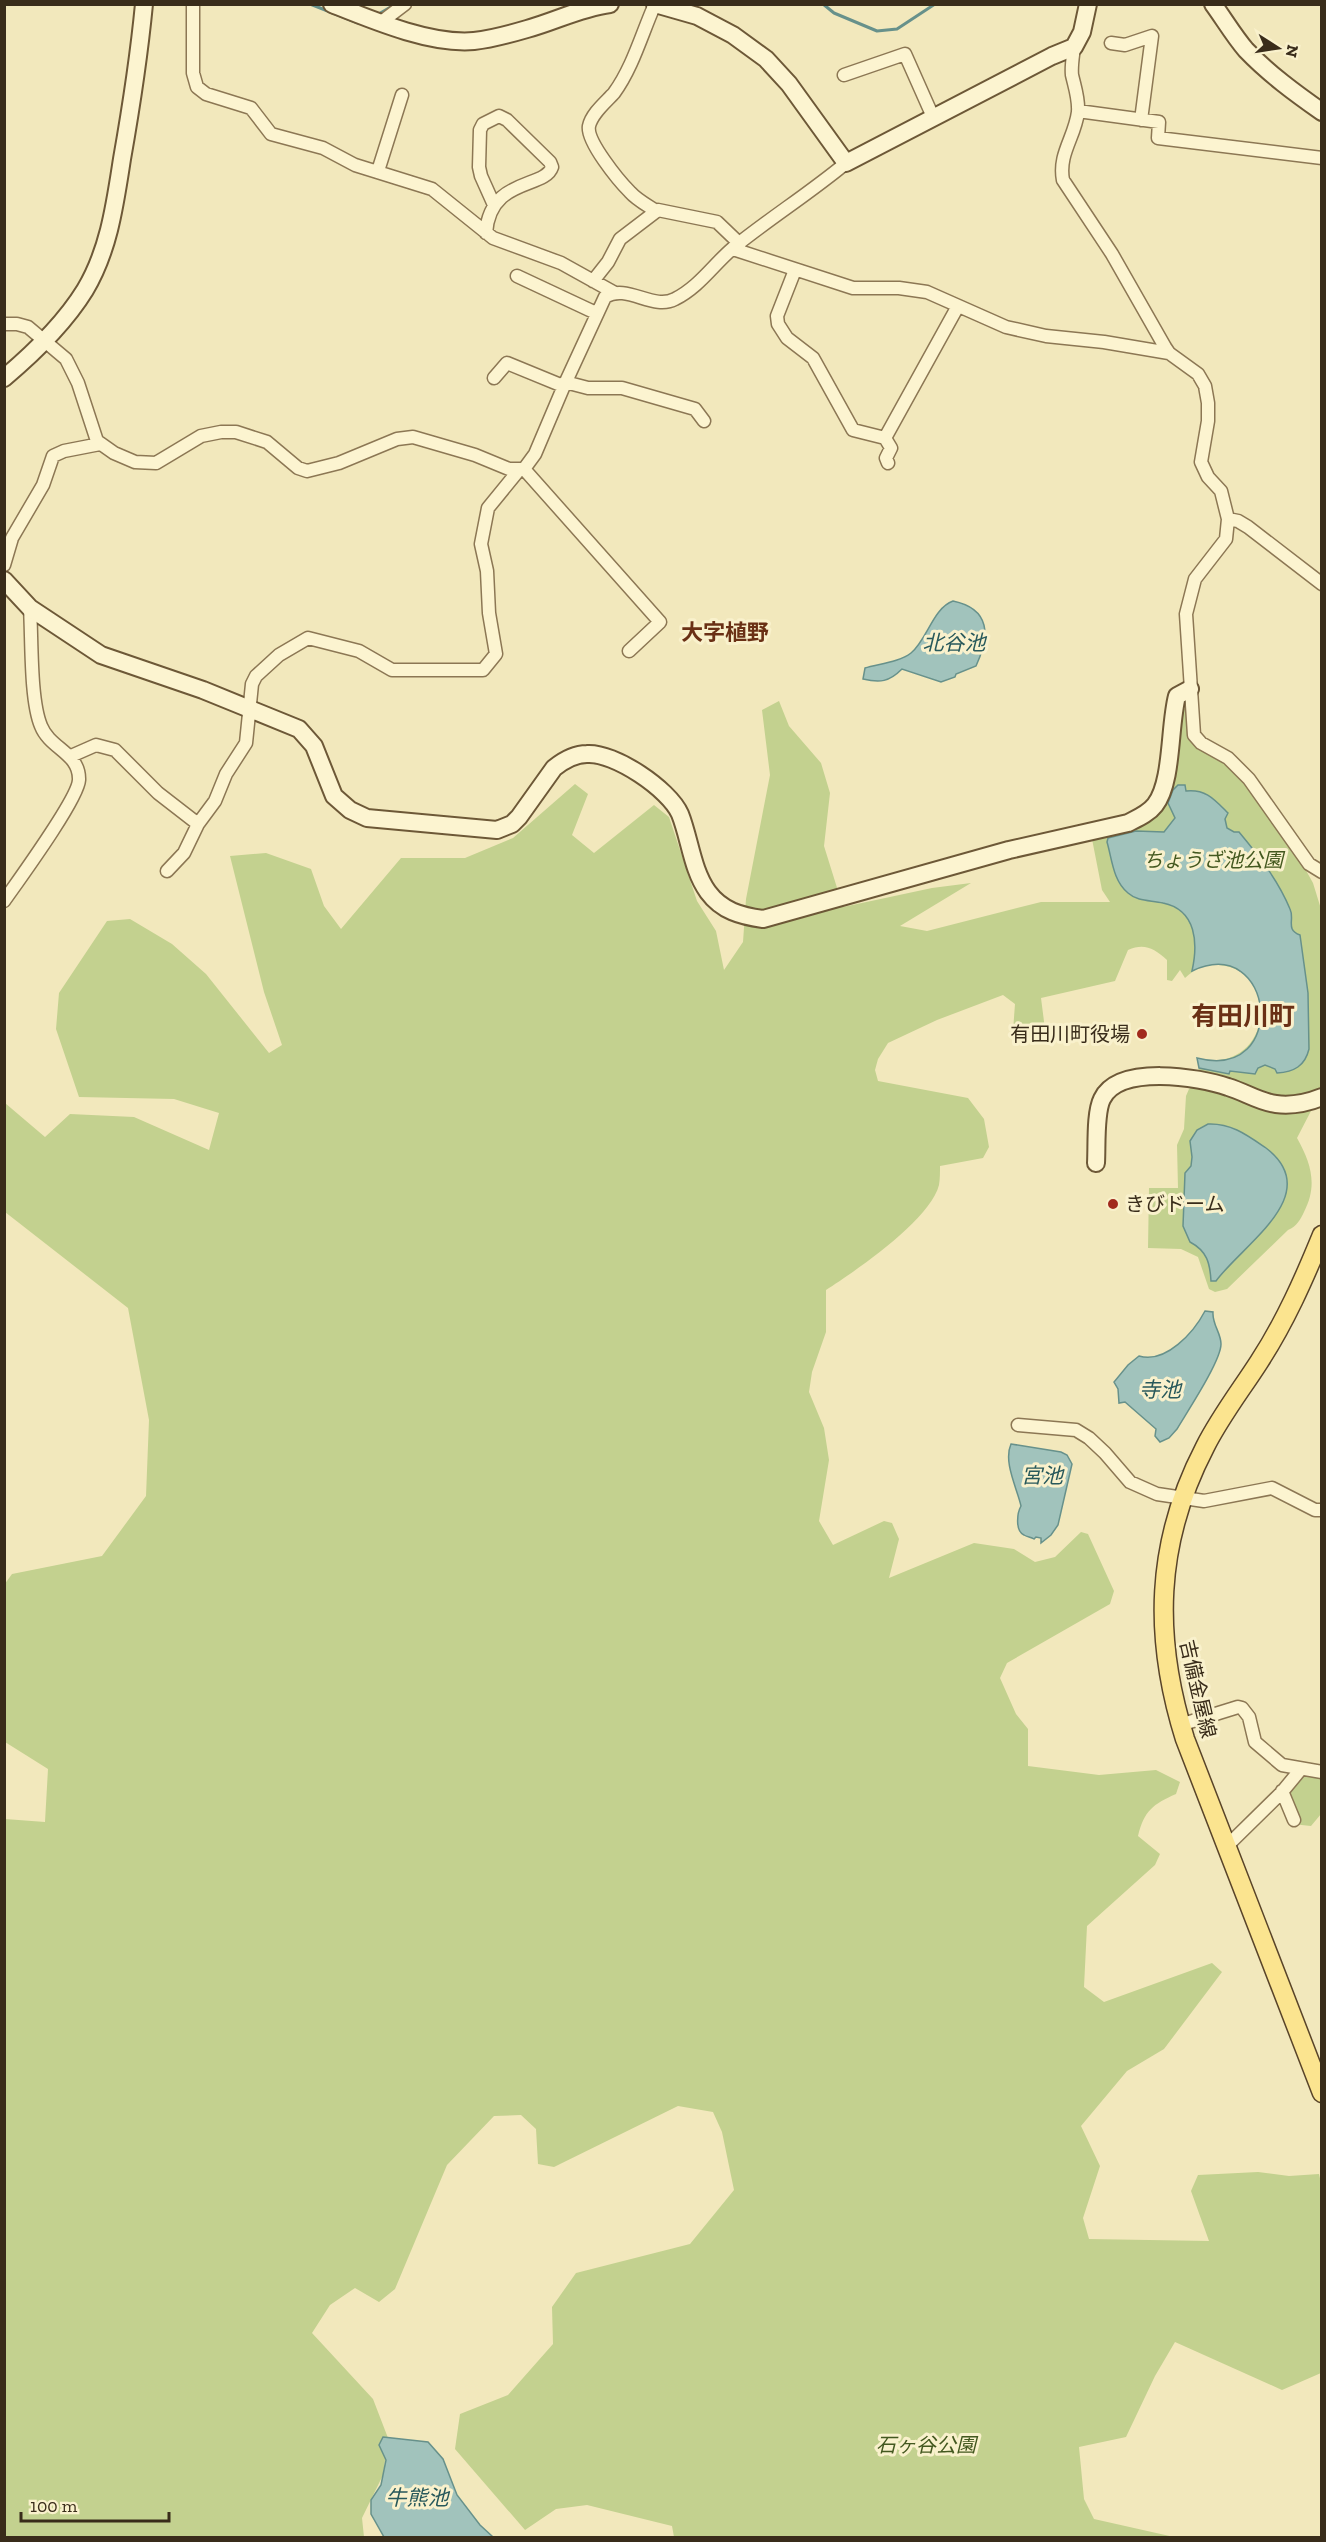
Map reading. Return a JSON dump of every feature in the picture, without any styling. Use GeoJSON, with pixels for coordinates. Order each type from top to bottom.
{"type":"FeatureCollection","features":[{"type":"Feature","properties":{"kind":"main road","name":"吉備金屋線"},"geometry":{"type":"LineString","coordinates":[[1322,1235],[1286,1315],[1260,1361],[1206,1445],[1183,1496],[1168,1556],[1162,1617],[1169,1678],[1180,1725],[1322,2093]]}},
{"type":"Feature","properties":{"kind":"street"},"geometry":{"type":"LineString","coordinates":[[4,378],[45,341],[85,290],[107,240],[133,96],[144,4]]}},
{"type":"Feature","properties":{"kind":"street"},"geometry":{"type":"LineString","coordinates":[[193,4],[192,73],[197,87],[206,94],[251,108],[271,134],[323,148],[355,165],[432,189],[493,238],[561,263],[615,293],[665,304],[698,284],[736,246],[846,163],[1052,56],[1074,47]]}},
{"type":"Feature","properties":{"kind":"street"},"geometry":{"type":"LineString","coordinates":[[332,4],[380,23],[428,36],[472,41],[507,35],[574,12],[610,4]]}},
{"type":"Feature","properties":{"kind":"street"},"geometry":{"type":"LineString","coordinates":[[380,23],[405,4]]}},
{"type":"Feature","properties":{"kind":"street"},"geometry":{"type":"LineString","coordinates":[[656,211],[625,187],[599,152],[589,133],[589,127],[597,112],[625,76],[655,4],[697,16],[733,35],[766,59],[789,84],[846,163]]}},
{"type":"Feature","properties":{"kind":"street"},"geometry":{"type":"LineString","coordinates":[[1088,4],[1082,32],[1074,47],[1072,74],[1078,111],[1064,153],[1061,169],[1063,180],[1112,254],[1169,353],[1198,374],[1205,386],[1208,421],[1202,462],[1208,477],[1221,491],[1228,519],[1227,533],[1222,546],[1195,579],[1190,592],[1185,624],[1193,729],[1197,739],[1228,758],[1249,778],[1310,864],[1322,872]]}},
{"type":"Feature","properties":{"kind":"street"},"geometry":{"type":"LineString","coordinates":[[1213,4],[1244,47],[1261,65],[1282,84],[1322,112]]}},
{"type":"Feature","properties":{"kind":"street"},"geometry":{"type":"LineString","coordinates":[[1111,43],[1125,45],[1152,36],[1141,120]]}},
{"type":"Feature","properties":{"kind":"street"},"geometry":{"type":"LineString","coordinates":[[844,75],[905,54],[933,117]]}},
{"type":"Feature","properties":{"kind":"street"},"geometry":{"type":"LineString","coordinates":[[378,171],[402,95]]}},
{"type":"Feature","properties":{"kind":"street"},"geometry":{"type":"LineString","coordinates":[[1078,111],[1159,122],[1158,138],[1322,158]]}},
{"type":"Feature","properties":{"kind":"street"},"geometry":{"type":"LineString","coordinates":[[486,233],[489,215],[494,206],[516,187],[546,177],[552,167],[550,162],[507,120],[499,116],[483,124],[480,133],[481,176],[494,206]]}},
{"type":"Feature","properties":{"kind":"street"},"geometry":{"type":"LineString","coordinates":[[593,281],[608,262],[620,238],[662,209],[717,222],[736,246],[795,270],[853,288],[899,288],[927,292],[997,325],[1046,336],[1104,342],[1169,353]]}},
{"type":"Feature","properties":{"kind":"street"},"geometry":{"type":"LineString","coordinates":[[795,270],[777,316],[780,329],[787,338],[810,354],[853,430],[885,438],[891,448],[886,458],[888,463]]}},
{"type":"Feature","properties":{"kind":"street"},"geometry":{"type":"LineString","coordinates":[[517,276],[596,313]]}},
{"type":"Feature","properties":{"kind":"street"},"geometry":{"type":"LineString","coordinates":[[167,872],[184,853],[198,824],[215,801],[226,774],[246,743],[252,684],[256,676],[279,655],[308,638],[359,651],[392,670],[483,670],[496,654],[489,613],[487,572],[481,543],[488,508],[535,454],[596,313],[605,297],[615,293]]}},
{"type":"Feature","properties":{"kind":"street"},"geometry":{"type":"LineString","coordinates":[[885,438],[958,306]]}},
{"type":"Feature","properties":{"kind":"street"},"geometry":{"type":"LineString","coordinates":[[4,324],[23,325],[66,359],[72,369],[100,444],[124,458],[156,464],[201,436],[236,432],[262,440],[298,468],[312,471],[339,463],[397,439],[413,437],[466,452],[509,469],[521,469],[660,622],[629,651]]}},
{"type":"Feature","properties":{"kind":"street"},"geometry":{"type":"LineString","coordinates":[[494,378],[507,363],[564,384],[588,388],[622,388],[664,399],[695,409],[704,421]]}},
{"type":"Feature","properties":{"kind":"street"},"geometry":{"type":"LineString","coordinates":[[4,565],[12,538],[43,485],[53,456],[64,451],[100,444]]}},
{"type":"Feature","properties":{"kind":"street"},"geometry":{"type":"LineString","coordinates":[[1228,519],[1238,521],[1248,527],[1322,584]]}},
{"type":"Feature","properties":{"kind":"street"},"geometry":{"type":"LineString","coordinates":[[4,580],[30,608],[101,655],[150,671],[299,729],[314,746],[338,801],[359,815],[374,819],[497,830],[519,817],[554,768],[561,762],[587,754],[606,757],[643,777],[671,799],[680,814],[703,882],[720,904],[732,913],[763,919],[1009,850],[1128,823],[1144,816],[1154,806],[1164,784],[1177,696],[1190,689]]}},
{"type":"Feature","properties":{"kind":"street"},"geometry":{"type":"LineString","coordinates":[[4,901],[76,791],[79,780],[76,765],[71,756],[53,742],[40,723],[35,691],[30,608]]}},
{"type":"Feature","properties":{"kind":"street"},"geometry":{"type":"LineString","coordinates":[[71,756],[96,746],[115,750],[158,792],[198,824]]}},
{"type":"Feature","properties":{"kind":"street"},"geometry":{"type":"LineString","coordinates":[[1096,1163],[1101,1102],[1108,1091],[1134,1078],[1158,1076],[1204,1081],[1229,1087],[1274,1104],[1295,1104],[1322,1098]]}},
{"type":"Feature","properties":{"kind":"street"},"geometry":{"type":"LineString","coordinates":[[1018,1425],[1076,1430],[1089,1438],[1105,1453],[1122,1474],[1140,1488],[1157,1494],[1183,1496],[1204,1501],[1272,1488],[1315,1510],[1322,1510]]}},
{"type":"Feature","properties":{"kind":"street"},"geometry":{"type":"LineString","coordinates":[[1180,1725],[1238,1707],[1242,1708],[1249,1717],[1255,1742],[1282,1765],[1322,1772]]}},
{"type":"Feature","properties":{"kind":"street"},"geometry":{"type":"LineString","coordinates":[[1226,1847],[1301,1769]]}},
{"type":"Feature","properties":{"kind":"street"},"geometry":{"type":"LineString","coordinates":[[1282,1791],[1294,1820]]}},
{"type":"Feature","properties":{"kind":"green space"},"geometry":{"type":"Polygon","coordinates":[[[779,701],[789,726],[821,763],[830,793],[824,846],[843,907],[932,888],[971,883],[900,926],[927,931],[1041,902],[1110,902],[1102,890],[1092,839],[1157,813],[1180,709],[1187,709],[1188,731],[1238,773],[1303,865],[1313,883],[1321,909],[1321,1089],[1315,1091],[1312,1109],[1297,1138],[1309,1165],[1312,1183],[1308,1202],[1296,1225],[1227,1289],[1215,1292],[1209,1289],[1198,1257],[1181,1249],[1148,1248],[1149,1188],[1178,1188],[1177,1145],[1184,1129],[1186,1096],[1189,1089],[1195,1085],[1199,1068],[1197,1058],[1222,1060],[1241,1052],[1253,1039],[1260,1021],[1260,1002],[1254,985],[1240,971],[1210,965],[1185,978],[1180,970],[1172,981],[1167,980],[1167,960],[1158,952],[1144,947],[1128,950],[1115,981],[1041,998],[1046,1037],[1040,1039],[1013,1031],[1015,1004],[1003,995],[937,1020],[888,1043],[878,1059],[875,1070],[878,1081],[968,1098],[984,1119],[989,1147],[983,1158],[940,1166],[939,1185],[933,1199],[922,1213],[891,1243],[826,1290],[826,1332],[812,1372],[809,1392],[824,1428],[829,1460],[819,1521],[833,1545],[884,1521],[892,1523],[899,1539],[889,1578],[974,1543],[1014,1549],[1035,1562],[1055,1557],[1081,1532],[1088,1534],[1114,1591],[1110,1604],[1007,1663],[1000,1678],[1016,1714],[1028,1729],[1028,1766],[1099,1775],[1156,1770],[1180,1782],[1176,1794],[1155,1805],[1140,1827],[1138,1836],[1160,1854],[1155,1865],[1087,1926],[1084,1987],[1104,2002],[1212,1963],[1222,1972],[1164,2049],[1127,2071],[1081,2126],[1100,2166],[1083,2218],[1089,2239],[1209,2241],[1191,2191],[1198,2175],[1258,2172],[1289,2176],[1319,2174],[1322,2187],[1321,2373],[1282,2390],[1175,2342],[1155,2376],[1126,2437],[1079,2447],[1084,2499],[1094,2519],[1174,2537],[674,2537],[672,2526],[587,2505],[556,2509],[525,2530],[455,2449],[460,2414],[508,2395],[553,2344],[552,2307],[576,2273],[690,2244],[734,2190],[722,2132],[713,2112],[678,2106],[554,2167],[538,2164],[536,2129],[521,2115],[494,2116],[447,2165],[395,2289],[379,2302],[355,2288],[330,2305],[312,2333],[373,2399],[388,2438],[383,2475],[362,2518],[364,2537],[5,2537],[5,1819],[45,1822],[48,1769],[5,1742],[4,1585],[12,1574],[102,1556],[146,1496],[149,1420],[128,1308],[5,1212],[5,1103],[45,1137],[70,1114],[134,1117],[209,1150],[219,1113],[174,1099],[79,1097],[56,1029],[59,993],[107,921],[130,919],[172,944],[206,974],[269,1053],[282,1045],[264,992],[230,856],[266,853],[311,869],[324,906],[341,929],[401,858],[465,858],[513,838],[575,784],[588,794],[572,835],[594,853],[654,805],[669,817],[697,901],[716,931],[724,970],[743,942],[746,899],[770,775],[762,710],[779,701]]]}},
{"type":"Feature","properties":{"kind":"green space"},"geometry":{"type":"Polygon","coordinates":[[[1303,1773],[1321,1775],[1321,1814],[1311,1826],[1292,1824],[1281,1797],[1303,1773]]]}},
{"type":"Feature","properties":{"kind":"water","name":"北谷池"},"geometry":{"type":"Polygon","coordinates":[[[953,601],[975,610],[984,625],[984,644],[976,666],[941,682],[902,669],[893,677],[884,680],[863,679],[865,668],[895,661],[911,653],[922,640],[940,610],[953,601]]]}},
{"type":"Feature","properties":{"kind":"water"},"geometry":{"type":"Polygon","coordinates":[[[1178,785],[1185,785],[1186,791],[1204,793],[1228,813],[1225,819],[1227,828],[1239,832],[1254,850],[1274,878],[1290,909],[1293,930],[1300,935],[1308,993],[1309,1049],[1302,1064],[1289,1071],[1277,1073],[1275,1069],[1265,1065],[1258,1068],[1255,1074],[1230,1071],[1229,1074],[1199,1068],[1197,1058],[1227,1060],[1247,1049],[1258,1031],[1260,1009],[1255,988],[1241,972],[1220,965],[1192,971],[1195,950],[1189,920],[1174,907],[1132,896],[1123,888],[1116,876],[1107,842],[1108,838],[1136,831],[1164,832],[1175,818],[1168,803],[1173,790],[1178,785]]]}},
{"type":"Feature","properties":{"kind":"water"},"geometry":{"type":"Polygon","coordinates":[[[1208,1124],[1231,1128],[1266,1148],[1282,1165],[1287,1183],[1284,1201],[1274,1218],[1216,1281],[1211,1281],[1210,1269],[1204,1254],[1190,1242],[1183,1226],[1185,1173],[1191,1166],[1192,1157],[1190,1141],[1197,1130],[1208,1124]]]}},
{"type":"Feature","properties":{"kind":"water","name":"寺池"},"geometry":{"type":"Polygon","coordinates":[[[1205,1311],[1213,1312],[1221,1340],[1220,1352],[1210,1374],[1177,1429],[1169,1438],[1160,1442],[1155,1436],[1156,1429],[1125,1402],[1119,1403],[1118,1389],[1114,1382],[1139,1356],[1159,1355],[1178,1344],[1194,1328],[1205,1311]]]}},
{"type":"Feature","properties":{"kind":"water","name":"宮池"},"geometry":{"type":"Polygon","coordinates":[[[1011,1444],[1061,1452],[1067,1455],[1072,1464],[1058,1525],[1041,1543],[1041,1538],[1034,1539],[1019,1530],[1018,1517],[1021,1506],[1011,1475],[1009,1451],[1011,1444]]]}},
{"type":"Feature","properties":{"kind":"water","name":"牛熊池"},"geometry":{"type":"Polygon","coordinates":[[[383,2437],[428,2442],[443,2459],[457,2495],[480,2525],[493,2537],[384,2537],[371,2514],[371,2500],[381,2485],[386,2460],[379,2445],[383,2437]]]}},
{"type":"Feature","properties":{"kind":"waterway"},"geometry":{"type":"LineString","coordinates":[[310,4],[358,23]]}},
{"type":"Feature","properties":{"kind":"waterway"},"geometry":{"type":"LineString","coordinates":[[823,4],[834,13],[877,31],[897,29],[935,4]]}},
{"type":"Feature","properties":{"kind":"waterway"},"geometry":{"type":"LineString","coordinates":[[377,15],[394,5]]}},
{"type":"Feature","properties":{"kind":"place","name":"有田川町役場"},"geometry":{"type":"Point","coordinates":[1142,1034]}},
{"type":"Feature","properties":{"kind":"place","name":"きびドーム"},"geometry":{"type":"Point","coordinates":[1113,1204]}},
{"type":"Feature","properties":{"kind":"district","name":"大字植野"},"geometry":{"type":"Point","coordinates":[725,632]}},
{"type":"Feature","properties":{"kind":"district","name":"有田川町"},"geometry":{"type":"Point","coordinates":[1243,1016]}},
{"type":"Feature","properties":{"kind":"park label","name":"ちょうざ池公園"},"geometry":{"type":"Point","coordinates":[1213,860]}},
{"type":"Feature","properties":{"kind":"park label","name":"石ヶ谷公園"},"geometry":{"type":"Point","coordinates":[926,2445]}}]}
